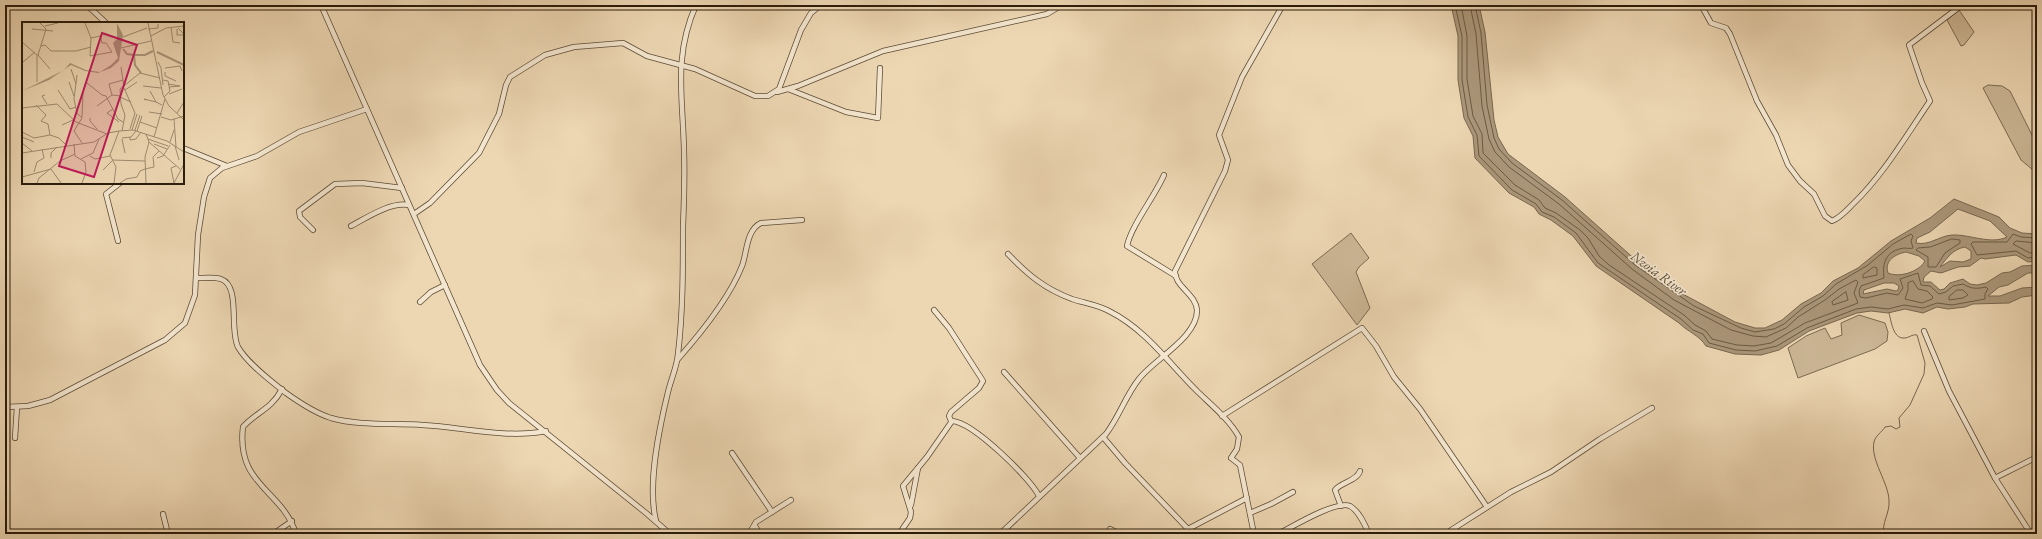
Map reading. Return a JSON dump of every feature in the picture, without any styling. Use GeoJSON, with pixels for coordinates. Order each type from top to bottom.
{"type":"FeatureCollection","features":[{"type":"Feature","properties":{"kind":"street"},"geometry":{"type":"LineString","coordinates":[[87,5],[105,22]]}},
{"type":"Feature","properties":{"kind":"street"},"geometry":{"type":"LineString","coordinates":[[320,5],[480,365],[491,382],[509,403],[546,431],[670,534]]}},
{"type":"Feature","properties":{"kind":"street"},"geometry":{"type":"LineString","coordinates":[[656,521],[652,495],[661,426],[668,392],[678,359],[682,290],[684,157],[680,58],[687,27],[696,5]]}},
{"type":"Feature","properties":{"kind":"street"},"geometry":{"type":"LineString","coordinates":[[777,92],[801,30],[811,13],[821,5]]}},
{"type":"Feature","properties":{"kind":"street"},"geometry":{"type":"LineString","coordinates":[[414,214],[430,202],[476,158],[499,114],[508,80],[515,73],[538,58],[563,49],[622,42],[647,56],[680,65],[756,96],[768,96],[777,92],[788,90],[877,53],[1047,14],[1062,5]]}},
{"type":"Feature","properties":{"kind":"street"},"geometry":{"type":"LineString","coordinates":[[1701,5],[1711,22],[1724,27],[1730,34],[1757,101],[1776,135],[1788,165],[1800,182],[1814,194],[1825,216],[1832,221],[1848,209],[1879,176],[1913,129],[1930,101],[1922,83],[1909,44],[1962,5]]}},
{"type":"Feature","properties":{"kind":"street"},"geometry":{"type":"LineString","coordinates":[[1176,276],[1176,267],[1217,190],[1227,166],[1228,157],[1219,135],[1221,126],[1242,77],[1280,10]]}},
{"type":"Feature","properties":{"kind":"street"},"geometry":{"type":"LineString","coordinates":[[788,90],[846,112],[878,118],[880,68]]}},
{"type":"Feature","properties":{"kind":"street"},"geometry":{"type":"LineString","coordinates":[[5,407],[17,408],[38,404],[62,394],[171,336],[185,323],[191,311],[195,295],[197,278],[197,248],[206,188],[215,173],[227,166],[257,156],[299,132],[367,109]]}},
{"type":"Feature","properties":{"kind":"street"},"geometry":{"type":"LineString","coordinates":[[184,148],[227,166]]}},
{"type":"Feature","properties":{"kind":"street"},"geometry":{"type":"LineString","coordinates":[[1000,534],[1103,437],[1114,424],[1139,379],[1185,337],[1196,315],[1194,301],[1176,276],[1127,246],[1137,224],[1157,192],[1164,175]]}},
{"type":"Feature","properties":{"kind":"street"},"geometry":{"type":"LineString","coordinates":[[313,230],[300,217],[299,211],[335,184],[362,183],[402,188]]}},
{"type":"Feature","properties":{"kind":"street"},"geometry":{"type":"LineString","coordinates":[[118,241],[106,194],[119,184]]}},
{"type":"Feature","properties":{"kind":"street"},"geometry":{"type":"LineString","coordinates":[[351,226],[374,213],[403,204],[409,205]]}},
{"type":"Feature","properties":{"kind":"street"},"geometry":{"type":"LineString","coordinates":[[678,359],[717,310],[740,269],[749,238],[755,226],[761,223],[802,220]]}},
{"type":"Feature","properties":{"kind":"street"},"geometry":{"type":"LineString","coordinates":[[1008,254],[1037,282],[1066,297],[1104,308],[1123,318],[1165,355],[1222,416],[1238,437],[1237,449],[1231,458],[1240,465],[1254,534]]}},
{"type":"Feature","properties":{"kind":"street"},"geometry":{"type":"LineString","coordinates":[[197,278],[220,279],[228,284],[232,292],[234,332],[239,349],[248,360],[282,389],[314,410],[344,421],[423,425],[497,432],[530,433],[546,431]]}},
{"type":"Feature","properties":{"kind":"street"},"geometry":{"type":"LineString","coordinates":[[420,302],[431,292],[445,285]]}},
{"type":"Feature","properties":{"kind":"street"},"geometry":{"type":"LineString","coordinates":[[911,506],[903,486],[918,468],[951,421],[950,414],[980,388],[983,381],[949,328],[934,310]]}},
{"type":"Feature","properties":{"kind":"street"},"geometry":{"type":"LineString","coordinates":[[1222,416],[1362,328],[1376,346],[1394,377],[1420,409],[1487,507]]}},
{"type":"Feature","properties":{"kind":"street"},"geometry":{"type":"LineString","coordinates":[[1924,331],[1943,380],[1995,478],[2031,534]]}},
{"type":"Feature","properties":{"kind":"street"},"geometry":{"type":"LineString","coordinates":[[1004,372],[1080,458]]}},
{"type":"Feature","properties":{"kind":"street"},"geometry":{"type":"LineString","coordinates":[[282,389],[265,411],[244,426],[245,459],[252,475],[292,521],[296,534]]}},
{"type":"Feature","properties":{"kind":"street"},"geometry":{"type":"LineString","coordinates":[[15,438],[17,408]]}},
{"type":"Feature","properties":{"kind":"street"},"geometry":{"type":"LineString","coordinates":[[1445,534],[1511,492],[1551,472],[1593,443],[1652,408]]}},
{"type":"Feature","properties":{"kind":"street"},"geometry":{"type":"LineString","coordinates":[[951,421],[954,420],[962,424],[992,446],[1029,480],[1039,496]]}},
{"type":"Feature","properties":{"kind":"street"},"geometry":{"type":"LineString","coordinates":[[1103,437],[1125,464],[1188,529],[1247,498]]}},
{"type":"Feature","properties":{"kind":"street"},"geometry":{"type":"LineString","coordinates":[[732,453],[772,512]]}},
{"type":"Feature","properties":{"kind":"street"},"geometry":{"type":"LineString","coordinates":[[1995,478],[2037,457]]}},
{"type":"Feature","properties":{"kind":"street"},"geometry":{"type":"LineString","coordinates":[[899,534],[910,518],[918,468]]}},
{"type":"Feature","properties":{"kind":"street"},"geometry":{"type":"LineString","coordinates":[[1341,506],[1335,490],[1338,486],[1357,476],[1360,471]]}},
{"type":"Feature","properties":{"kind":"street"},"geometry":{"type":"LineString","coordinates":[[1250,513],[1293,492]]}},
{"type":"Feature","properties":{"kind":"street"},"geometry":{"type":"LineString","coordinates":[[749,534],[754,526],[791,500]]}},
{"type":"Feature","properties":{"kind":"street"},"geometry":{"type":"LineString","coordinates":[[1278,534],[1319,514],[1341,506],[1350,507],[1369,534]]}},
{"type":"Feature","properties":{"kind":"street"},"geometry":{"type":"LineString","coordinates":[[163,514],[168,534]]}},
{"type":"Feature","properties":{"kind":"street"},"geometry":{"type":"LineString","coordinates":[[273,534],[292,521]]}},
{"type":"Feature","properties":{"kind":"street"},"geometry":{"type":"LineString","coordinates":[[754,526],[760,534]]}},
{"type":"Feature","properties":{"kind":"street"},"geometry":{"type":"LineString","coordinates":[[1110,529],[1120,534]]}},
{"type":"Feature","properties":{"kind":"shaded area"},"geometry":{"type":"Polygon","coordinates":[[[1959,10],[1974,32],[1964,45],[1961,46],[1947,20],[1959,10]]]}},
{"type":"Feature","properties":{"kind":"shaded area"},"geometry":{"type":"Polygon","coordinates":[[[1988,85],[2002,86],[2010,91],[2037,145],[2037,168],[2033,170],[2021,160],[1983,88],[1988,85]]]}},
{"type":"Feature","properties":{"kind":"shaded area"},"geometry":{"type":"Polygon","coordinates":[[[1351,233],[1369,258],[1359,267],[1356,272],[1370,308],[1357,325],[1312,264],[1351,233]]]}},
{"type":"Feature","properties":{"kind":"shaded area"},"geometry":{"type":"Polygon","coordinates":[[[1859,315],[1885,323],[1888,332],[1887,341],[1875,349],[1798,378],[1788,348],[1806,336],[1825,328],[1831,339],[1842,335],[1841,323],[1859,315]]]}},
{"type":"Feature","properties":{"kind":"water"},"geometry":{"type":"Polygon","coordinates":[[[1451,5],[1479,5],[1485,32],[1494,120],[1498,137],[1508,154],[1565,197],[1638,262],[1679,292],[1735,322],[1755,328],[1765,328],[1782,320],[1801,304],[1821,293],[1833,281],[1858,268],[1891,241],[1930,218],[1954,199],[1999,217],[2010,228],[2022,233],[2037,234],[2037,261],[2028,262],[2016,255],[1985,259],[1981,258],[1970,266],[1958,267],[1941,273],[1931,271],[1924,277],[1923,282],[1931,282],[1940,290],[1944,289],[1950,283],[1963,279],[1970,284],[1977,285],[1986,283],[2002,273],[2010,272],[2022,266],[2037,265],[2037,273],[2028,273],[2008,285],[1999,287],[1988,296],[2000,296],[2022,288],[2036,287],[2037,295],[2022,297],[2009,303],[1973,304],[1965,307],[1948,309],[1937,307],[1923,313],[1905,309],[1888,313],[1871,311],[1857,313],[1809,331],[1779,350],[1761,355],[1735,354],[1706,346],[1700,339],[1679,323],[1596,266],[1573,236],[1551,220],[1539,214],[1534,207],[1509,193],[1475,158],[1473,136],[1464,118],[1458,80],[1458,36],[1451,5]],[[1958,209],[1930,232],[1917,238],[1916,243],[1921,244],[1930,242],[1952,235],[1987,240],[2007,237],[1990,221],[1958,209]],[[1965,247],[1951,254],[1940,267],[1950,261],[1963,262],[1971,259],[1971,251],[1965,247]],[[1906,252],[1889,261],[1887,268],[1888,273],[1898,275],[1908,273],[1914,271],[1925,261],[1919,256],[1906,252]],[[1884,283],[1864,290],[1863,294],[1887,289],[1896,291],[1898,290],[1899,286],[1894,283],[1884,283]]]}},
{"type":"Feature","properties":{"kind":"waterway"},"geometry":{"type":"LineString","coordinates":[[1884,534],[1883,530],[1889,501],[1886,487],[1873,449],[1874,442],[1885,427],[1891,426],[1896,429],[1900,427],[1899,418],[1910,405],[1924,374],[1925,363],[1917,335],[1904,338],[1897,336],[1889,313]]}},
{"type":"Feature","properties":{"kind":"water label","name":"Nzoia River"},"geometry":{"type":"Point","coordinates":[1659,273]}}]}
